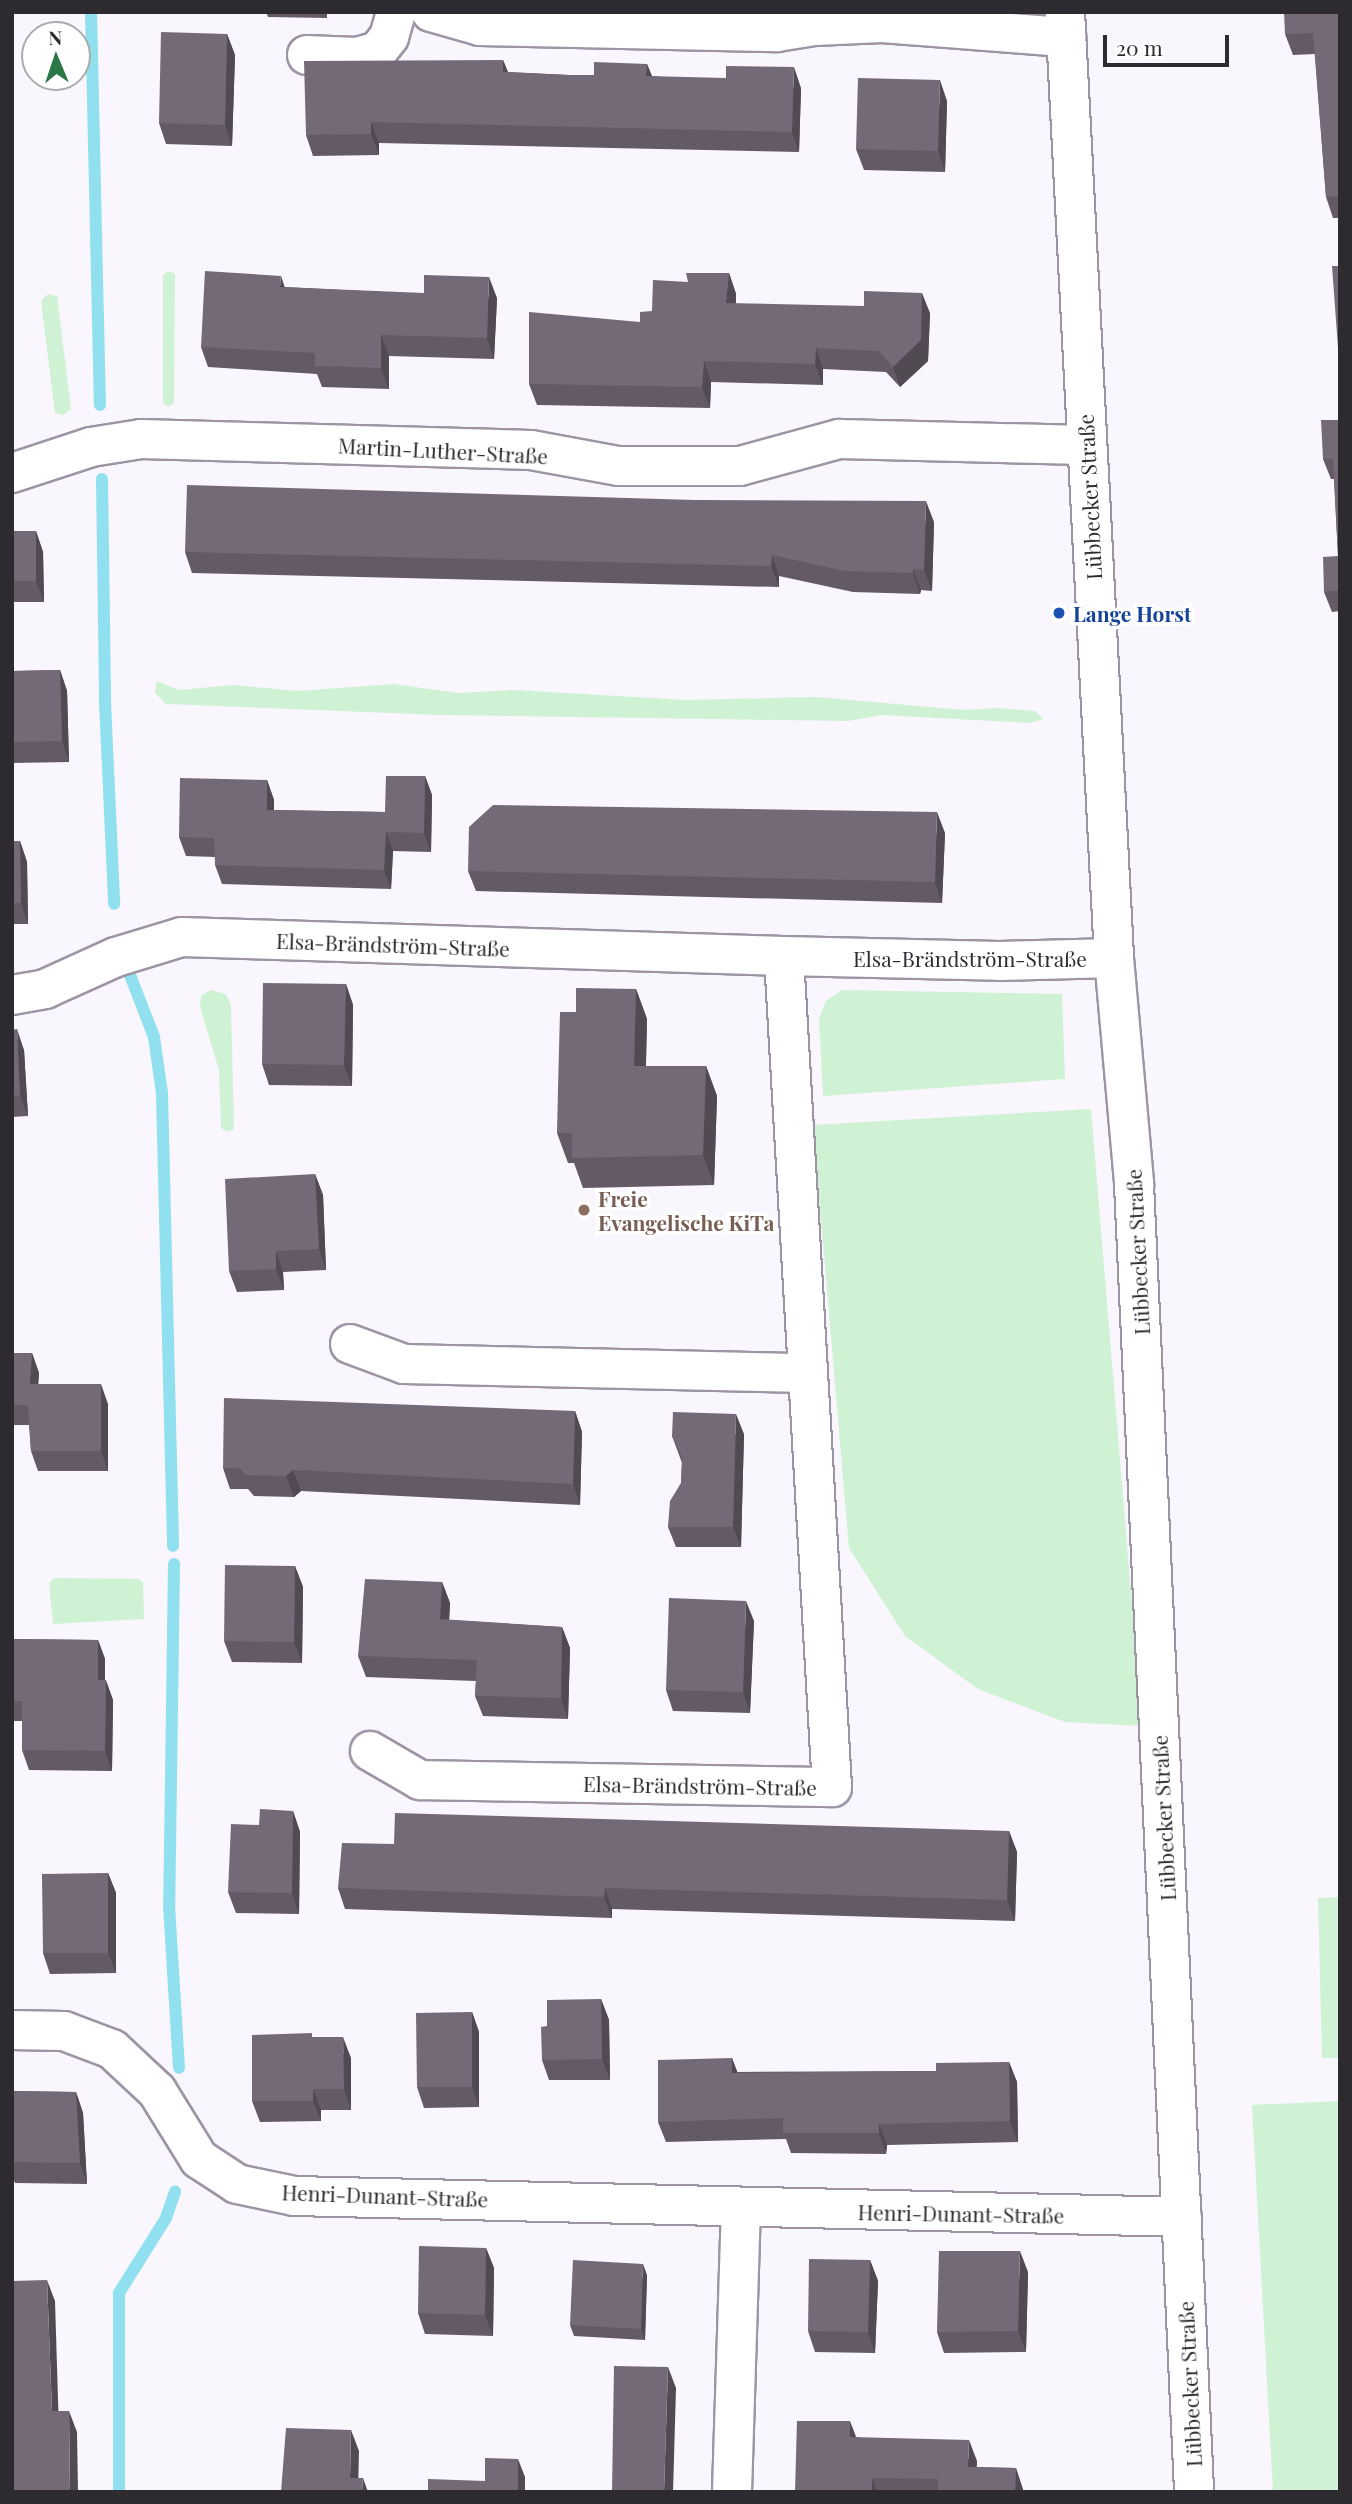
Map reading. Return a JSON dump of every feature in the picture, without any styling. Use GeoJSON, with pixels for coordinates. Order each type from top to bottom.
{"type":"FeatureCollection","features":[{"type":"Feature","properties":{"kind":"street"},"geometry":{"type":"LineString","coordinates":[[307,55],[357,57],[378,51],[389,37],[396,12]]}},
{"type":"Feature","properties":{"kind":"street"},"geometry":{"type":"LineString","coordinates":[[431,12],[480,26],[777,33],[815,26],[882,23],[1065,25]]}},
{"type":"Feature","properties":{"kind":"street","name":"Lübbecker Straße"},"geometry":{"type":"LineString","coordinates":[[1065,25],[1114,958],[1134,1184],[1194,2492]]}},
{"type":"Feature","properties":{"kind":"street","name":"Martin-Luther-Straße"},"geometry":{"type":"LineString","coordinates":[[12,473],[104,443],[141,439],[531,450],[618,466],[740,466],[839,439],[1085,445]]}},
{"type":"Feature","properties":{"kind":"street","name":"Elsa-Brändström-Straße"},"geometry":{"type":"LineString","coordinates":[[12,995],[45,989],[116,957],[182,937],[999,961],[1114,958]]}},
{"type":"Feature","properties":{"kind":"street","name":"Elsa-Brändström-Straße"},"geometry":{"type":"LineString","coordinates":[[370,1751],[420,1780],[832,1787],[784,956]]}},
{"type":"Feature","properties":{"kind":"street"},"geometry":{"type":"LineString","coordinates":[[351,1343],[404,1364],[806,1373]]}},
{"type":"Feature","properties":{"kind":"street","name":"Henri-Dunant-Straße"},"geometry":{"type":"LineString","coordinates":[[12,2030],[64,2031],[112,2049],[157,2091],[198,2159],[237,2184],[294,2196],[424,2196],[741,2210],[1182,2217]]}},
{"type":"Feature","properties":{"kind":"street"},"geometry":{"type":"LineString","coordinates":[[732,2492],[741,2210]]}},
{"type":"Feature","properties":{"kind":"green space"},"geometry":{"type":"Polygon","coordinates":[[[169,271],[175,274],[174,403],[168,407],[163,403],[163,275],[169,271]]]}},
{"type":"Feature","properties":{"kind":"green space"},"geometry":{"type":"Polygon","coordinates":[[[48,294],[57,296],[71,409],[63,415],[55,413],[41,301],[48,294]]]}},
{"type":"Feature","properties":{"kind":"green space"},"geometry":{"type":"Polygon","coordinates":[[[157,681],[179,690],[233,685],[298,691],[394,684],[457,693],[515,690],[685,700],[815,697],[965,710],[998,708],[1035,711],[1043,719],[1030,723],[881,715],[848,721],[440,715],[166,704],[155,693],[157,681]]]}},
{"type":"Feature","properties":{"kind":"green space"},"geometry":{"type":"Polygon","coordinates":[[[211,990],[226,994],[231,1006],[234,1129],[227,1132],[221,1128],[219,1070],[200,1007],[201,996],[211,990]]]}},
{"type":"Feature","properties":{"kind":"green space"},"geometry":{"type":"Polygon","coordinates":[[[842,990],[1062,994],[1065,1079],[823,1096],[819,1019],[826,1001],[842,990]]]}},
{"type":"Feature","properties":{"kind":"green space"},"geometry":{"type":"Polygon","coordinates":[[[1091,1109],[1142,1726],[1065,1722],[978,1689],[905,1636],[849,1548],[813,1125],[1091,1109]]]}},
{"type":"Feature","properties":{"kind":"green space"},"geometry":{"type":"Polygon","coordinates":[[[54,1578],[139,1579],[143,1582],[144,1619],[53,1624],[49,1583],[54,1578]]]}},
{"type":"Feature","properties":{"kind":"green space"},"geometry":{"type":"Polygon","coordinates":[[[1340,1897],[1340,2058],[1322,2058],[1318,1898],[1340,1897]]]}},
{"type":"Feature","properties":{"kind":"green space"},"geometry":{"type":"Polygon","coordinates":[[[1340,2101],[1340,2492],[1273,2492],[1252,2105],[1340,2101]]]}},
{"type":"Feature","properties":{"kind":"building"},"geometry":{"type":"Polygon","coordinates":[[[1284,12],[1340,12],[1340,196],[1326,197],[1313,33],[1285,34],[1284,12]]]}},
{"type":"Feature","properties":{"kind":"building"},"geometry":{"type":"Polygon","coordinates":[[[161,32],[227,34],[225,125],[159,123],[161,32]]]}},
{"type":"Feature","properties":{"kind":"building"},"geometry":{"type":"Polygon","coordinates":[[[503,60],[503,72],[569,75],[594,75],[594,62],[647,64],[646,76],[726,78],[726,66],[794,67],[792,132],[371,122],[371,134],[306,135],[304,61],[503,60]]]}},
{"type":"Feature","properties":{"kind":"building"},"geometry":{"type":"Polygon","coordinates":[[[858,78],[940,80],[938,151],[856,149],[858,78]]]}},
{"type":"Feature","properties":{"kind":"building"},"geometry":{"type":"Polygon","coordinates":[[[1332,266],[1340,266],[1340,348],[1338,348],[1332,266]]]}},
{"type":"Feature","properties":{"kind":"building"},"geometry":{"type":"Polygon","coordinates":[[[205,271],[281,276],[280,287],[424,293],[424,275],[489,277],[487,338],[381,335],[381,368],[315,366],[315,353],[201,347],[205,271]]]}},
{"type":"Feature","properties":{"kind":"building"},"geometry":{"type":"Polygon","coordinates":[[[686,273],[729,273],[726,303],[864,306],[864,291],[922,293],[921,340],[893,367],[879,351],[816,348],[815,364],[704,361],[702,387],[529,384],[529,312],[640,322],[640,312],[652,311],[653,280],[688,282],[686,273]]]}},
{"type":"Feature","properties":{"kind":"building"},"geometry":{"type":"Polygon","coordinates":[[[1321,420],[1340,420],[1340,590],[1324,592],[1323,557],[1338,556],[1333,459],[1323,459],[1321,420]]]}},
{"type":"Feature","properties":{"kind":"building"},"geometry":{"type":"Polygon","coordinates":[[[187,485],[697,500],[926,501],[924,570],[913,569],[913,573],[845,571],[772,555],[771,566],[185,552],[187,485]]]}},
{"type":"Feature","properties":{"kind":"building"},"geometry":{"type":"Polygon","coordinates":[[[12,531],[36,531],[36,581],[12,581],[12,531]]]}},
{"type":"Feature","properties":{"kind":"building"},"geometry":{"type":"Polygon","coordinates":[[[60,670],[62,741],[12,742],[12,671],[60,670]]]}},
{"type":"Feature","properties":{"kind":"building"},"geometry":{"type":"Polygon","coordinates":[[[386,776],[425,776],[424,833],[386,832],[384,870],[215,865],[214,838],[179,837],[180,778],[267,780],[267,810],[385,812],[386,776]]]}},
{"type":"Feature","properties":{"kind":"building"},"geometry":{"type":"Polygon","coordinates":[[[493,805],[937,812],[935,882],[468,871],[469,827],[493,805]]]}},
{"type":"Feature","properties":{"kind":"building"},"geometry":{"type":"Polygon","coordinates":[[[12,841],[20,841],[21,903],[12,903],[12,841]]]}},
{"type":"Feature","properties":{"kind":"building"},"geometry":{"type":"Polygon","coordinates":[[[263,983],[346,984],[344,1065],[262,1064],[263,983]]]}},
{"type":"Feature","properties":{"kind":"building"},"geometry":{"type":"Polygon","coordinates":[[[576,988],[636,989],[634,1066],[706,1066],[703,1155],[572,1158],[572,1133],[557,1133],[558,1089],[560,1012],[576,1012],[576,988]]]}},
{"type":"Feature","properties":{"kind":"building"},"geometry":{"type":"Polygon","coordinates":[[[17,1029],[20,1095],[12,1096],[12,1030],[17,1029]]]}},
{"type":"Feature","properties":{"kind":"building"},"geometry":{"type":"Polygon","coordinates":[[[315,1174],[319,1249],[276,1251],[276,1269],[229,1271],[225,1179],[315,1174]]]}},
{"type":"Feature","properties":{"kind":"building"},"geometry":{"type":"Polygon","coordinates":[[[12,1353],[32,1353],[30,1384],[101,1384],[101,1451],[31,1451],[28,1405],[12,1405],[12,1353]]]}},
{"type":"Feature","properties":{"kind":"building"},"geometry":{"type":"Polygon","coordinates":[[[224,1398],[575,1411],[573,1484],[293,1470],[286,1476],[246,1475],[240,1468],[223,1468],[224,1398]]]}},
{"type":"Feature","properties":{"kind":"building"},"geometry":{"type":"Polygon","coordinates":[[[673,1412],[736,1414],[733,1527],[668,1527],[670,1501],[681,1483],[682,1457],[672,1436],[673,1412]]]}},
{"type":"Feature","properties":{"kind":"building"},"geometry":{"type":"Polygon","coordinates":[[[225,1565],[295,1566],[294,1642],[224,1641],[225,1565]]]}},
{"type":"Feature","properties":{"kind":"building"},"geometry":{"type":"Polygon","coordinates":[[[365,1579],[442,1582],[440,1619],[562,1627],[561,1698],[475,1696],[477,1660],[358,1656],[365,1579]]]}},
{"type":"Feature","properties":{"kind":"building"},"geometry":{"type":"Polygon","coordinates":[[[669,1598],[746,1601],[743,1692],[666,1690],[669,1598]]]}},
{"type":"Feature","properties":{"kind":"building"},"geometry":{"type":"Polygon","coordinates":[[[12,1639],[98,1640],[98,1680],[106,1680],[105,1751],[22,1750],[22,1701],[12,1701],[12,1639]]]}},
{"type":"Feature","properties":{"kind":"building"},"geometry":{"type":"Polygon","coordinates":[[[260,1809],[293,1811],[292,1893],[228,1892],[231,1824],[259,1825],[260,1809]]]}},
{"type":"Feature","properties":{"kind":"building"},"geometry":{"type":"Polygon","coordinates":[[[395,1813],[1009,1831],[1007,1900],[605,1888],[604,1897],[338,1888],[342,1843],[394,1844],[395,1813]]]}},
{"type":"Feature","properties":{"kind":"building"},"geometry":{"type":"Polygon","coordinates":[[[108,1873],[108,1953],[43,1953],[42,1874],[108,1873]]]}},
{"type":"Feature","properties":{"kind":"building"},"geometry":{"type":"Polygon","coordinates":[[[601,1999],[602,2059],[542,2060],[541,2027],[547,2026],[547,2000],[601,1999]]]}},
{"type":"Feature","properties":{"kind":"building"},"geometry":{"type":"Polygon","coordinates":[[[472,2012],[472,2087],[417,2087],[416,2013],[472,2012]]]}},
{"type":"Feature","properties":{"kind":"building"},"geometry":{"type":"Polygon","coordinates":[[[312,2033],[312,2037],[343,2037],[344,2089],[313,2089],[313,2101],[252,2101],[252,2035],[312,2033]]]}},
{"type":"Feature","properties":{"kind":"building"},"geometry":{"type":"Polygon","coordinates":[[[732,2058],[732,2073],[936,2071],[936,2063],[1009,2062],[1010,2121],[879,2124],[879,2133],[783,2133],[783,2118],[658,2122],[658,2060],[732,2058]]]}},
{"type":"Feature","properties":{"kind":"building"},"geometry":{"type":"Polygon","coordinates":[[[12,2091],[76,2092],[80,2163],[12,2162],[12,2091]]]}},
{"type":"Feature","properties":{"kind":"building"},"geometry":{"type":"Polygon","coordinates":[[[419,2246],[486,2248],[485,2315],[418,2313],[419,2246]]]}},
{"type":"Feature","properties":{"kind":"building"},"geometry":{"type":"Polygon","coordinates":[[[939,2251],[1020,2251],[1018,2331],[937,2332],[939,2251]]]}},
{"type":"Feature","properties":{"kind":"building"},"geometry":{"type":"Polygon","coordinates":[[[809,2259],[870,2260],[868,2332],[808,2331],[809,2259]]]}},
{"type":"Feature","properties":{"kind":"building"},"geometry":{"type":"Polygon","coordinates":[[[573,2260],[643,2264],[641,2329],[570,2325],[573,2260]]]}},
{"type":"Feature","properties":{"kind":"building"},"geometry":{"type":"Polygon","coordinates":[[[47,2280],[52,2411],[69,2411],[70,2492],[12,2492],[12,2281],[47,2280]]]}},
{"type":"Feature","properties":{"kind":"building"},"geometry":{"type":"Polygon","coordinates":[[[614,2366],[668,2367],[664,2492],[612,2492],[614,2366]]]}},
{"type":"Feature","properties":{"kind":"building"},"geometry":{"type":"Polygon","coordinates":[[[797,2421],[850,2421],[850,2437],[969,2440],[968,2467],[1016,2468],[1015,2492],[938,2492],[938,2479],[872,2478],[872,2492],[795,2492],[797,2421]]]}},
{"type":"Feature","properties":{"kind":"building"},"geometry":{"type":"Polygon","coordinates":[[[286,2428],[351,2430],[350,2478],[363,2478],[362,2492],[281,2492],[286,2428]]]}},
{"type":"Feature","properties":{"kind":"building"},"geometry":{"type":"Polygon","coordinates":[[[485,2458],[518,2459],[518,2492],[428,2492],[428,2479],[485,2481],[485,2458]]]}},
{"type":"Feature","properties":{"kind":"waterway"},"geometry":{"type":"LineString","coordinates":[[91,12],[100,405]]}},
{"type":"Feature","properties":{"kind":"waterway"},"geometry":{"type":"LineString","coordinates":[[102,479],[105,702],[114,904]]}},
{"type":"Feature","properties":{"kind":"waterway"},"geometry":{"type":"LineString","coordinates":[[130,975],[154,1037],[162,1093],[173,1546]]}},
{"type":"Feature","properties":{"kind":"waterway"},"geometry":{"type":"LineString","coordinates":[[174,1564],[169,1905],[179,2068]]}},
{"type":"Feature","properties":{"kind":"waterway"},"geometry":{"type":"LineString","coordinates":[[119,2492],[119,2293],[166,2218],[175,2192]]}},
{"type":"Feature","properties":{"kind":"place","name":"Lange Horst"},"geometry":{"type":"Point","coordinates":[1059,613]}},
{"type":"Feature","properties":{"kind":"place","name":"Freie Evangelische KiTa"},"geometry":{"type":"Point","coordinates":[584,1210]}}]}
